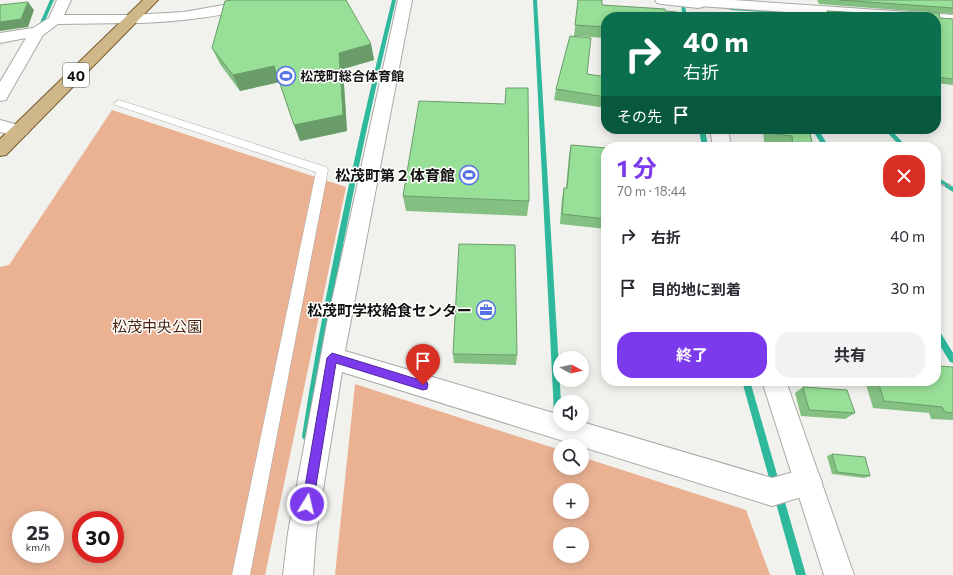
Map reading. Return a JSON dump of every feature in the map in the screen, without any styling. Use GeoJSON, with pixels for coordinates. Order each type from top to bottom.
{"type":"FeatureCollection","features":[{"type":"Feature","properties":{"kind":"main road","name":"40"},"geometry":{"type":"LineString","coordinates":[[0,150],[151,0]]}},
{"type":"Feature","properties":{"kind":"street"},"geometry":{"type":"LineString","coordinates":[[0,38],[37,32],[55,20],[64,0]]}},
{"type":"Feature","properties":{"kind":"street"},"geometry":{"type":"LineString","coordinates":[[55,20],[146,19],[209,13],[271,0]]}},
{"type":"Feature","properties":{"kind":"street"},"geometry":{"type":"LineString","coordinates":[[298,575],[302,533],[332,358],[405,0]]}},
{"type":"Feature","properties":{"kind":"street"},"geometry":{"type":"LineString","coordinates":[[662,0],[720,12]]}},
{"type":"Feature","properties":{"kind":"street"},"geometry":{"type":"LineString","coordinates":[[699,7],[846,6],[890,12]]}},
{"type":"Feature","properties":{"kind":"street"},"geometry":{"type":"LineString","coordinates":[[941,18],[953,19]]}},
{"type":"Feature","properties":{"kind":"street"},"geometry":{"type":"LineString","coordinates":[[941,29],[953,30]]}},
{"type":"Feature","properties":{"kind":"street"},"geometry":{"type":"LineString","coordinates":[[0,96],[37,32]]}},
{"type":"Feature","properties":{"kind":"street"},"geometry":{"type":"LineString","coordinates":[[0,126],[20,131]]}},
{"type":"Feature","properties":{"kind":"street"},"geometry":{"type":"LineString","coordinates":[[332,358],[772,492],[808,482]]}},
{"type":"Feature","properties":{"kind":"street"},"geometry":{"type":"LineString","coordinates":[[776,386],[839,575]]}},
{"type":"Feature","properties":{"kind":"lane"},"geometry":{"type":"LineString","coordinates":[[119,103],[322,170],[241,575]]}},
{"type":"Feature","properties":{"kind":"path"},"geometry":{"type":"LineString","coordinates":[[941,185],[953,185]]}},
{"type":"Feature","properties":{"kind":"green space","name":"松茂中央公園"},"geometry":{"type":"Polygon","coordinates":[[[112,110],[346,187],[265,575],[0,575],[0,267],[9,265],[112,110]]]}},
{"type":"Feature","properties":{"kind":"green space"},"geometry":{"type":"Polygon","coordinates":[[[355,384],[553,448],[553,475],[589,475],[589,459],[746,510],[770,575],[335,575],[355,384]]]}},
{"type":"Feature","properties":{"kind":"building","name":"松茂町総合体育館"},"geometry":{"type":"Polygon","coordinates":[[[346,0],[371,44],[339,53],[343,115],[294,125],[274,66],[233,75],[212,48],[225,1],[346,0]]]}},
{"type":"Feature","properties":{"kind":"building"},"geometry":{"type":"Polygon","coordinates":[[[578,0],[602,0],[602,5],[665,9],[665,11],[677,12],[601,12],[601,27],[575,25],[578,0]]]}},
{"type":"Feature","properties":{"kind":"building"},"geometry":{"type":"Polygon","coordinates":[[[839,0],[953,0],[953,8],[839,0]]]}},
{"type":"Feature","properties":{"kind":"building"},"geometry":{"type":"Polygon","coordinates":[[[28,2],[21,19],[0,22],[0,5],[28,2]]]}},
{"type":"Feature","properties":{"kind":"building"},"geometry":{"type":"Polygon","coordinates":[[[941,18],[953,19],[953,79],[941,78],[941,18]]]}},
{"type":"Feature","properties":{"kind":"building"},"geometry":{"type":"Polygon","coordinates":[[[570,36],[591,38],[587,74],[601,76],[601,96],[556,89],[570,36]]]}},
{"type":"Feature","properties":{"kind":"building","name":"松茂町第２体育館"},"geometry":{"type":"Polygon","coordinates":[[[506,88],[528,88],[529,201],[403,196],[419,101],[505,104],[506,88]]]}},
{"type":"Feature","properties":{"kind":"building"},"geometry":{"type":"Polygon","coordinates":[[[777,134],[810,134],[812,142],[793,142],[792,136],[777,134]]]}},
{"type":"Feature","properties":{"kind":"building"},"geometry":{"type":"Polygon","coordinates":[[[571,145],[601,148],[601,218],[562,214],[564,188],[567,188],[571,145]]]}},
{"type":"Feature","properties":{"kind":"building","name":"松茂町学校給食センター"},"geometry":{"type":"Polygon","coordinates":[[[459,244],[515,245],[517,355],[453,354],[459,244]]]}},
{"type":"Feature","properties":{"kind":"building"},"geometry":{"type":"Polygon","coordinates":[[[941,366],[953,367],[953,413],[945,412],[942,407],[884,401],[880,386],[941,386],[941,366]]]}},
{"type":"Feature","properties":{"kind":"building"},"geometry":{"type":"Polygon","coordinates":[[[803,387],[847,390],[855,413],[809,410],[803,387]]]}},
{"type":"Feature","properties":{"kind":"building"},"geometry":{"type":"Polygon","coordinates":[[[832,454],[865,457],[870,476],[837,472],[832,454]]]}},
{"type":"Feature","properties":{"kind":"waterway"},"geometry":{"type":"LineString","coordinates":[[39,30],[52,0]]}},
{"type":"Feature","properties":{"kind":"waterway"},"geometry":{"type":"LineString","coordinates":[[306,436],[314,381],[345,217],[368,108],[394,0]]}},
{"type":"Feature","properties":{"kind":"waterway"},"geometry":{"type":"LineString","coordinates":[[535,0],[557,395]]}},
{"type":"Feature","properties":{"kind":"waterway"},"geometry":{"type":"LineString","coordinates":[[682,0],[684,12]]}},
{"type":"Feature","properties":{"kind":"waterway"},"geometry":{"type":"LineString","coordinates":[[731,9],[780,12]]}},
{"type":"Feature","properties":{"kind":"waterway"},"geometry":{"type":"LineString","coordinates":[[703,134],[704,142]]}},
{"type":"Feature","properties":{"kind":"waterway"},"geometry":{"type":"LineString","coordinates":[[818,134],[823,142]]}},
{"type":"Feature","properties":{"kind":"waterway"},"geometry":{"type":"LineString","coordinates":[[892,134],[899,142]]}},
{"type":"Feature","properties":{"kind":"waterway"},"geometry":{"type":"LineString","coordinates":[[941,182],[953,190]]}},
{"type":"Feature","properties":{"kind":"waterway"},"geometry":{"type":"LineString","coordinates":[[941,340],[953,360]]}},
{"type":"Feature","properties":{"kind":"waterway"},"geometry":{"type":"LineString","coordinates":[[747,386],[801,575]]}},
{"type":"Feature","properties":{"kind":"place","name":"松茂町総合体育館"},"geometry":{"type":"Point","coordinates":[286,76]}},
{"type":"Feature","properties":{"kind":"place","name":"松茂町第２体育館"},"geometry":{"type":"Point","coordinates":[469,175]}},
{"type":"Feature","properties":{"kind":"place","name":"松茂町学校給食センター"},"geometry":{"type":"Point","coordinates":[486,310]}},
{"type":"Feature","properties":{"kind":"route"},"geometry":{"type":"LineString","coordinates":[[307,504],[332,358],[423,385]]}}]}
